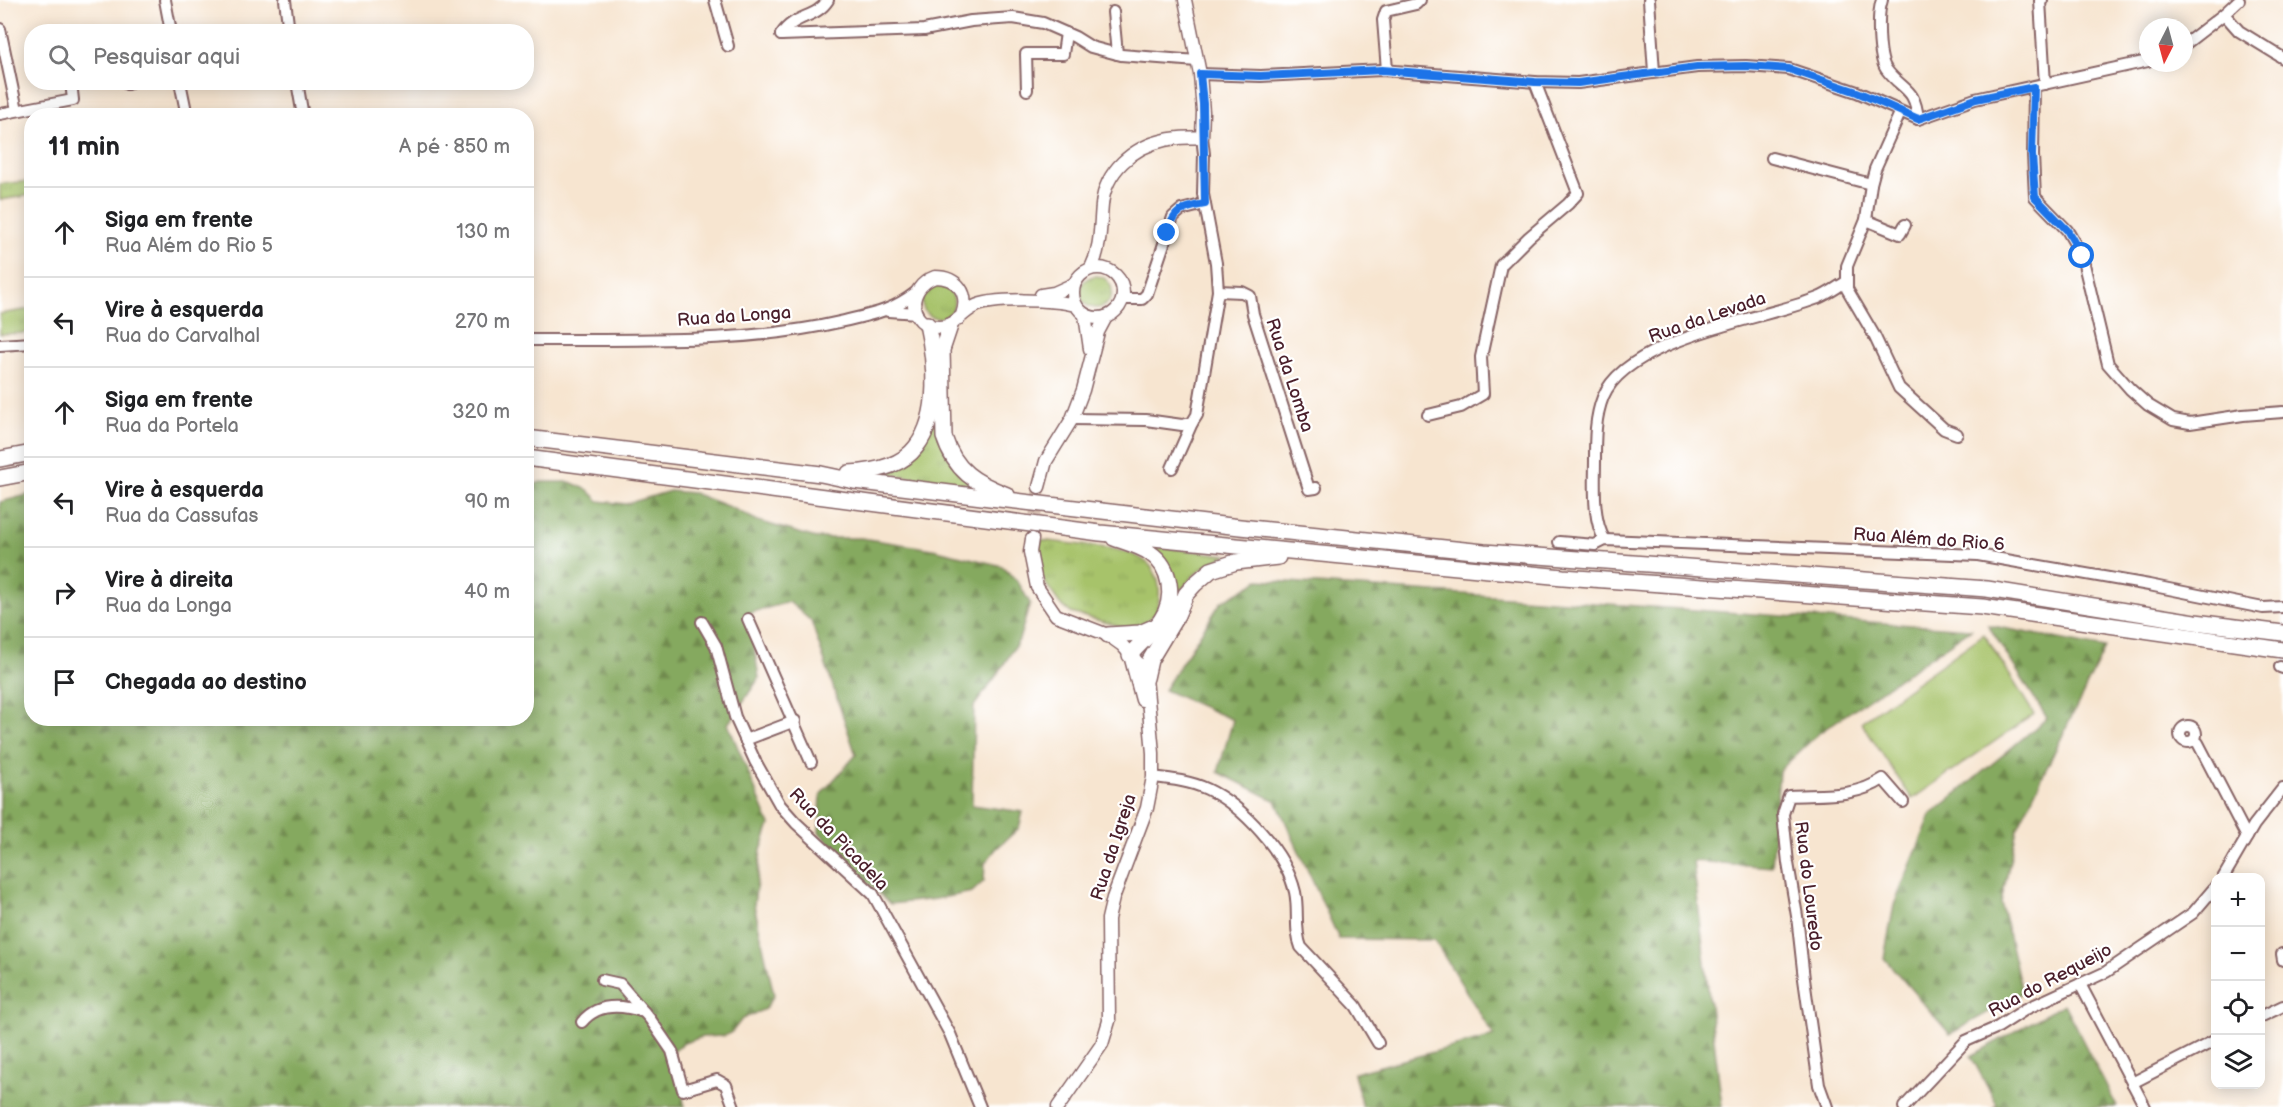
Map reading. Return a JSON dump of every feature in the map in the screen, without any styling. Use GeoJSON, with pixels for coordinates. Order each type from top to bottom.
{"type":"FeatureCollection","features":[{"type":"Feature","properties":{"kind":"highway"},"geometry":{"type":"LineString","coordinates":[[821,474],[867,472],[896,462],[916,447],[928,420],[933,394],[933,350],[922,319]]}},
{"type":"Feature","properties":{"kind":"highway"},"geometry":{"type":"LineString","coordinates":[[950,326],[942,350],[942,422],[948,449],[962,469],[972,478],[985,486],[1027,502]]}},
{"type":"Feature","properties":{"kind":"highway"},"geometry":{"type":"LineString","coordinates":[[534,439],[1240,528],[1484,552],[1987,589],[2195,622],[2283,633]]}},
{"type":"Feature","properties":{"kind":"highway"},"geometry":{"type":"LineString","coordinates":[[0,459],[24,454]]}},
{"type":"Feature","properties":{"kind":"highway"},"geometry":{"type":"LineString","coordinates":[[534,459],[1100,533],[1563,577],[1982,607],[2283,650]]}},
{"type":"Feature","properties":{"kind":"highway"},"geometry":{"type":"LineString","coordinates":[[0,478],[24,474]]}},
{"type":"Feature","properties":{"kind":"highway"},"geometry":{"type":"LineString","coordinates":[[1100,533],[1149,552],[1166,569],[1170,593],[1168,608],[1146,678]]}},
{"type":"Feature","properties":{"kind":"highway"},"geometry":{"type":"LineString","coordinates":[[1130,655],[1154,645],[1161,630],[1186,594],[1211,570],[1236,562],[1270,559],[1299,553]]}},
{"type":"Feature","properties":{"kind":"highway"},"geometry":{"type":"LineString","coordinates":[[1108,635],[1161,630]]}},
{"type":"Feature","properties":{"kind":"main road"},"geometry":{"type":"LineString","coordinates":[[1110,270],[1091,268],[1099,246],[1102,202],[1106,184],[1113,171],[1136,151],[1152,144],[1167,140],[1202,137],[1203,112],[1198,68],[1185,0]]}},
{"type":"Feature","properties":{"kind":"main road"},"geometry":{"type":"LineString","coordinates":[[1074,284],[1075,305],[1085,315],[1106,317],[1113,313],[1123,300],[1123,286],[1110,270],[1099,246]]}},
{"type":"Feature","properties":{"kind":"main road","name":"Rua da Longa"},"geometry":{"type":"LineString","coordinates":[[915,293],[927,280],[935,277],[952,280],[963,293],[981,297],[1047,294],[1074,284],[1084,272],[1091,268]]}},
{"type":"Feature","properties":{"kind":"main road"},"geometry":{"type":"LineString","coordinates":[[915,293],[914,307],[922,319]]}},
{"type":"Feature","properties":{"kind":"main road"},"geometry":{"type":"LineString","coordinates":[[962,315],[965,300],[963,293]]}},
{"type":"Feature","properties":{"kind":"main road"},"geometry":{"type":"LineString","coordinates":[[950,326],[975,306],[988,303],[1053,301],[1075,305]]}},
{"type":"Feature","properties":{"kind":"main road"},"geometry":{"type":"LineString","coordinates":[[1085,315],[1091,360]]}},
{"type":"Feature","properties":{"kind":"main road"},"geometry":{"type":"LineString","coordinates":[[1039,487],[1046,461],[1072,419],[1098,332],[1106,317]]}},
{"type":"Feature","properties":{"kind":"main road","name":"Rua da Longa"},"geometry":{"type":"LineString","coordinates":[[922,319],[942,327],[950,326]]}},
{"type":"Feature","properties":{"kind":"main road"},"geometry":{"type":"LineString","coordinates":[[1032,539],[1030,552],[1037,587],[1056,615],[1108,635],[1122,645],[1139,664],[1146,678]]}},
{"type":"Feature","properties":{"kind":"main road","name":"Rua da Igreja"},"geometry":{"type":"LineString","coordinates":[[1130,655],[1150,728]]}},
{"type":"Feature","properties":{"kind":"main road","name":"Rua da Igreja"},"geometry":{"type":"LineString","coordinates":[[1058,1107],[1102,1044],[1109,1021],[1108,919],[1113,898],[1147,808],[1153,777],[1154,753],[1146,678]]}},
{"type":"Feature","properties":{"kind":"street"},"geometry":{"type":"LineString","coordinates":[[165,0],[170,24]]}},
{"type":"Feature","properties":{"kind":"street"},"geometry":{"type":"LineString","coordinates":[[285,0],[288,24]]}},
{"type":"Feature","properties":{"kind":"street"},"geometry":{"type":"LineString","coordinates":[[715,0],[728,46]]}},
{"type":"Feature","properties":{"kind":"street"},"geometry":{"type":"LineString","coordinates":[[828,0],[823,8],[788,24],[782,35],[924,30],[971,21],[1013,18],[1043,23],[1090,47],[1117,54],[1261,76],[1387,70],[1535,82],[1578,83],[1697,67],[1746,66],[1789,69],[1857,92],[1918,119],[1976,99],[2139,63]]}},
{"type":"Feature","properties":{"kind":"street"},"geometry":{"type":"LineString","coordinates":[[1387,70],[1383,20],[1386,10],[1416,4],[1420,0]]}},
{"type":"Feature","properties":{"kind":"street"},"geometry":{"type":"LineString","coordinates":[[1649,0],[1654,72]]}},
{"type":"Feature","properties":{"kind":"street"},"geometry":{"type":"LineString","coordinates":[[1882,0],[1877,27],[1885,68],[1912,94],[1918,119]]}},
{"type":"Feature","properties":{"kind":"street"},"geometry":{"type":"LineString","coordinates":[[2042,0],[2040,1],[2039,85],[2032,155],[2035,197],[2067,230],[2082,256],[2108,364],[2148,405],[2173,420],[2190,423],[2283,412]]}},
{"type":"Feature","properties":{"kind":"street"},"geometry":{"type":"LineString","coordinates":[[2193,38],[2239,0]]}},
{"type":"Feature","properties":{"kind":"street"},"geometry":{"type":"LineString","coordinates":[[1113,12],[1117,54]]}},
{"type":"Feature","properties":{"kind":"street"},"geometry":{"type":"LineString","coordinates":[[2224,14],[2239,31],[2283,58]]}},
{"type":"Feature","properties":{"kind":"street"},"geometry":{"type":"LineString","coordinates":[[0,29],[17,110]]}},
{"type":"Feature","properties":{"kind":"street"},"geometry":{"type":"LineString","coordinates":[[1027,90],[1026,54],[1063,54],[1065,33]]}},
{"type":"Feature","properties":{"kind":"street"},"geometry":{"type":"LineString","coordinates":[[1428,415],[1461,407],[1483,394],[1481,357],[1501,265],[1578,193],[1535,82]]}},
{"type":"Feature","properties":{"kind":"street"},"geometry":{"type":"LineString","coordinates":[[28,108],[73,100],[71,90]]}},
{"type":"Feature","properties":{"kind":"street"},"geometry":{"type":"LineString","coordinates":[[182,90],[185,108]]}},
{"type":"Feature","properties":{"kind":"street"},"geometry":{"type":"LineString","coordinates":[[298,90],[302,108]]}},
{"type":"Feature","properties":{"kind":"street"},"geometry":{"type":"LineString","coordinates":[[0,114],[24,109]]}},
{"type":"Feature","properties":{"kind":"street"},"geometry":{"type":"LineString","coordinates":[[1900,113],[1875,169],[1866,220],[1846,266],[1847,289],[1874,335],[1899,388],[1944,429],[1957,434]]}},
{"type":"Feature","properties":{"kind":"street"},"geometry":{"type":"LineString","coordinates":[[1172,468],[1197,415],[1218,291],[1216,263],[1205,204],[1202,137]]}},
{"type":"Feature","properties":{"kind":"street"},"geometry":{"type":"LineString","coordinates":[[1772,158],[1871,184]]}},
{"type":"Feature","properties":{"kind":"street"},"geometry":{"type":"LineString","coordinates":[[1123,300],[1142,299],[1147,294],[1173,217],[1181,210],[1205,204]]}},
{"type":"Feature","properties":{"kind":"street"},"geometry":{"type":"LineString","coordinates":[[1866,220],[1900,234],[1905,225]]}},
{"type":"Feature","properties":{"kind":"street","name":"Rua da Levada"},"geometry":{"type":"LineString","coordinates":[[1605,540],[1599,531],[1595,485],[1596,427],[1604,395],[1618,376],[1645,356],[1679,340],[1820,297],[1846,282]]}},
{"type":"Feature","properties":{"kind":"street","name":"Rua da Lomba"},"geometry":{"type":"LineString","coordinates":[[1218,291],[1242,292],[1250,296],[1253,314],[1309,489],[1316,488]]}},
{"type":"Feature","properties":{"kind":"street","name":"Rua da Longa"},"geometry":{"type":"LineString","coordinates":[[534,340],[756,336],[826,325],[885,312],[915,293]]}},
{"type":"Feature","properties":{"kind":"street","name":"Rua da Longa"},"geometry":{"type":"LineString","coordinates":[[885,312],[922,319]]}},
{"type":"Feature","properties":{"kind":"street"},"geometry":{"type":"LineString","coordinates":[[0,345],[24,344]]}},
{"type":"Feature","properties":{"kind":"street"},"geometry":{"type":"LineString","coordinates":[[1072,419],[1146,420],[1182,425],[1192,423]]}},
{"type":"Feature","properties":{"kind":"street"},"geometry":{"type":"LineString","coordinates":[[1559,542],[1595,545],[1605,540]]}},
{"type":"Feature","properties":{"kind":"street","name":"Rua Além do Rio 6"},"geometry":{"type":"LineString","coordinates":[[1605,540],[1978,555],[2263,608],[2283,607]]}},
{"type":"Feature","properties":{"kind":"street"},"geometry":{"type":"LineString","coordinates":[[748,619],[768,667],[795,721],[811,762]]}},
{"type":"Feature","properties":{"kind":"street","name":"Rua da Picadela"},"geometry":{"type":"LineString","coordinates":[[702,622],[716,646],[732,706],[746,740],[780,805],[796,823],[873,894],[950,1034],[980,1107]]}},
{"type":"Feature","properties":{"kind":"street"},"geometry":{"type":"LineString","coordinates":[[746,740],[795,721]]}},
{"type":"Feature","properties":{"kind":"street"},"geometry":{"type":"LineString","coordinates":[[2194,740],[2198,743],[2247,837]]}},
{"type":"Feature","properties":{"kind":"street"},"geometry":{"type":"LineString","coordinates":[[1153,777],[1181,780],[1208,789],[1256,826],[1279,855],[1294,890],[1298,915],[1297,938],[1301,947],[1356,1006],[1378,1043]]}},
{"type":"Feature","properties":{"kind":"street","name":"Rua do Louredo"},"geometry":{"type":"LineString","coordinates":[[1827,1107],[1819,1084],[1803,979],[1783,814],[1789,796],[1854,793],[1870,788],[1883,779],[1903,802]]}},
{"type":"Feature","properties":{"kind":"street"},"geometry":{"type":"LineString","coordinates":[[2226,873],[2247,837],[2283,788]]}},
{"type":"Feature","properties":{"kind":"street","name":"Rua do Requeijo"},"geometry":{"type":"LineString","coordinates":[[1904,1107],[1966,1041],[1998,1028],[2026,1009],[2106,972],[2193,913],[2211,892]]}},
{"type":"Feature","properties":{"kind":"street"},"geometry":{"type":"LineString","coordinates":[[602,980],[620,984],[644,1012],[672,1051],[682,1090],[717,1080],[726,1085],[734,1107]]}},
{"type":"Feature","properties":{"kind":"street"},"geometry":{"type":"LineString","coordinates":[[2080,984],[2145,1107]]}},
{"type":"Feature","properties":{"kind":"street"},"geometry":{"type":"LineString","coordinates":[[582,1022],[587,1015],[606,1007],[624,1005],[644,1012]]}},
{"type":"Feature","properties":{"kind":"street"},"geometry":{"type":"LineString","coordinates":[[2265,1015],[2283,1006]]}},
{"type":"Feature","properties":{"kind":"street"},"geometry":{"type":"LineString","coordinates":[[2132,1083],[2211,1043]]}},
{"type":"Feature","properties":{"kind":"green space"},"geometry":{"type":"Polygon","coordinates":[[[24,182],[24,196],[0,200],[0,184],[24,182]]]}},
{"type":"Feature","properties":{"kind":"green space"},"geometry":{"type":"Polygon","coordinates":[[[1096,276],[1108,280],[1112,292],[1108,304],[1096,308],[1084,304],[1080,292],[1084,280],[1096,276]]]}},
{"type":"Feature","properties":{"kind":"green space"},"geometry":{"type":"Polygon","coordinates":[[[938,286],[950,290],[954,302],[950,314],[938,318],[926,314],[922,302],[926,290],[938,286]]]}},
{"type":"Feature","properties":{"kind":"green space"},"geometry":{"type":"Polygon","coordinates":[[[24,310],[24,333],[0,334],[0,314],[24,310]]]}},
{"type":"Feature","properties":{"kind":"green space"},"geometry":{"type":"Polygon","coordinates":[[[936,408],[972,485],[881,473],[894,468],[936,408]]]}},
{"type":"Feature","properties":{"kind":"green space"},"geometry":{"type":"Polygon","coordinates":[[[541,482],[570,482],[588,490],[599,501],[626,504],[670,491],[693,493],[758,521],[816,538],[861,538],[933,549],[1002,566],[1018,582],[1030,603],[1019,640],[974,706],[972,805],[1023,812],[1019,828],[996,849],[985,863],[984,881],[972,892],[890,904],[849,865],[819,832],[821,794],[856,755],[811,621],[789,602],[749,613],[759,678],[728,724],[770,825],[761,850],[754,905],[774,995],[765,1009],[742,1019],[732,1032],[724,1036],[702,1037],[684,1043],[672,1053],[682,1082],[684,1107],[0,1107],[0,502],[24,496],[24,726],[534,726],[534,484],[541,482]]]}},
{"type":"Feature","properties":{"kind":"green space"},"geometry":{"type":"Polygon","coordinates":[[[1039,540],[1107,548],[1134,555],[1145,561],[1153,569],[1158,580],[1157,612],[1142,625],[1126,628],[1071,613],[1060,604],[1041,577],[1039,540]]]}},
{"type":"Feature","properties":{"kind":"green space"},"geometry":{"type":"Polygon","coordinates":[[[1150,546],[1228,555],[1195,574],[1173,605],[1150,546]]]}},
{"type":"Feature","properties":{"kind":"green space"},"geometry":{"type":"Polygon","coordinates":[[[1259,580],[1971,629],[1819,733],[1779,771],[1772,867],[1693,861],[1722,1107],[1362,1107],[1354,1073],[1494,1036],[1434,940],[1339,939],[1276,801],[1218,772],[1233,720],[1164,690],[1221,602],[1259,580]]]}},
{"type":"Feature","properties":{"kind":"green space"},"geometry":{"type":"Polygon","coordinates":[[[1988,625],[2105,648],[2017,829],[2001,902],[2022,993],[1950,1034],[1884,958],[1894,905],[1931,815],[2047,718],[1988,625]]]}},
{"type":"Feature","properties":{"kind":"green space"},"geometry":{"type":"Polygon","coordinates":[[[1984,634],[2034,714],[1912,799],[1861,722],[1984,634]]]}},
{"type":"Feature","properties":{"kind":"green space"},"geometry":{"type":"Polygon","coordinates":[[[2064,1004],[2117,1107],[1994,1107],[1997,1105],[1971,1056],[2064,1004]]]}},
{"type":"Feature","properties":{"kind":"tunnel"},"geometry":{"type":"LineString","coordinates":[[1033,533],[1039,487]]}},
{"type":"Feature","properties":{"kind":"route"},"geometry":{"type":"LineString","coordinates":[[1167,233],[1173,217],[1181,210],[1205,204],[1203,104],[1200,74],[1261,76],[1382,70],[1535,82],[1578,83],[1697,67],[1746,66],[1789,69],[1857,92],[1918,119],[1976,99],[2034,87],[2032,155],[2035,197],[2067,230],[2082,256]]}}]}
